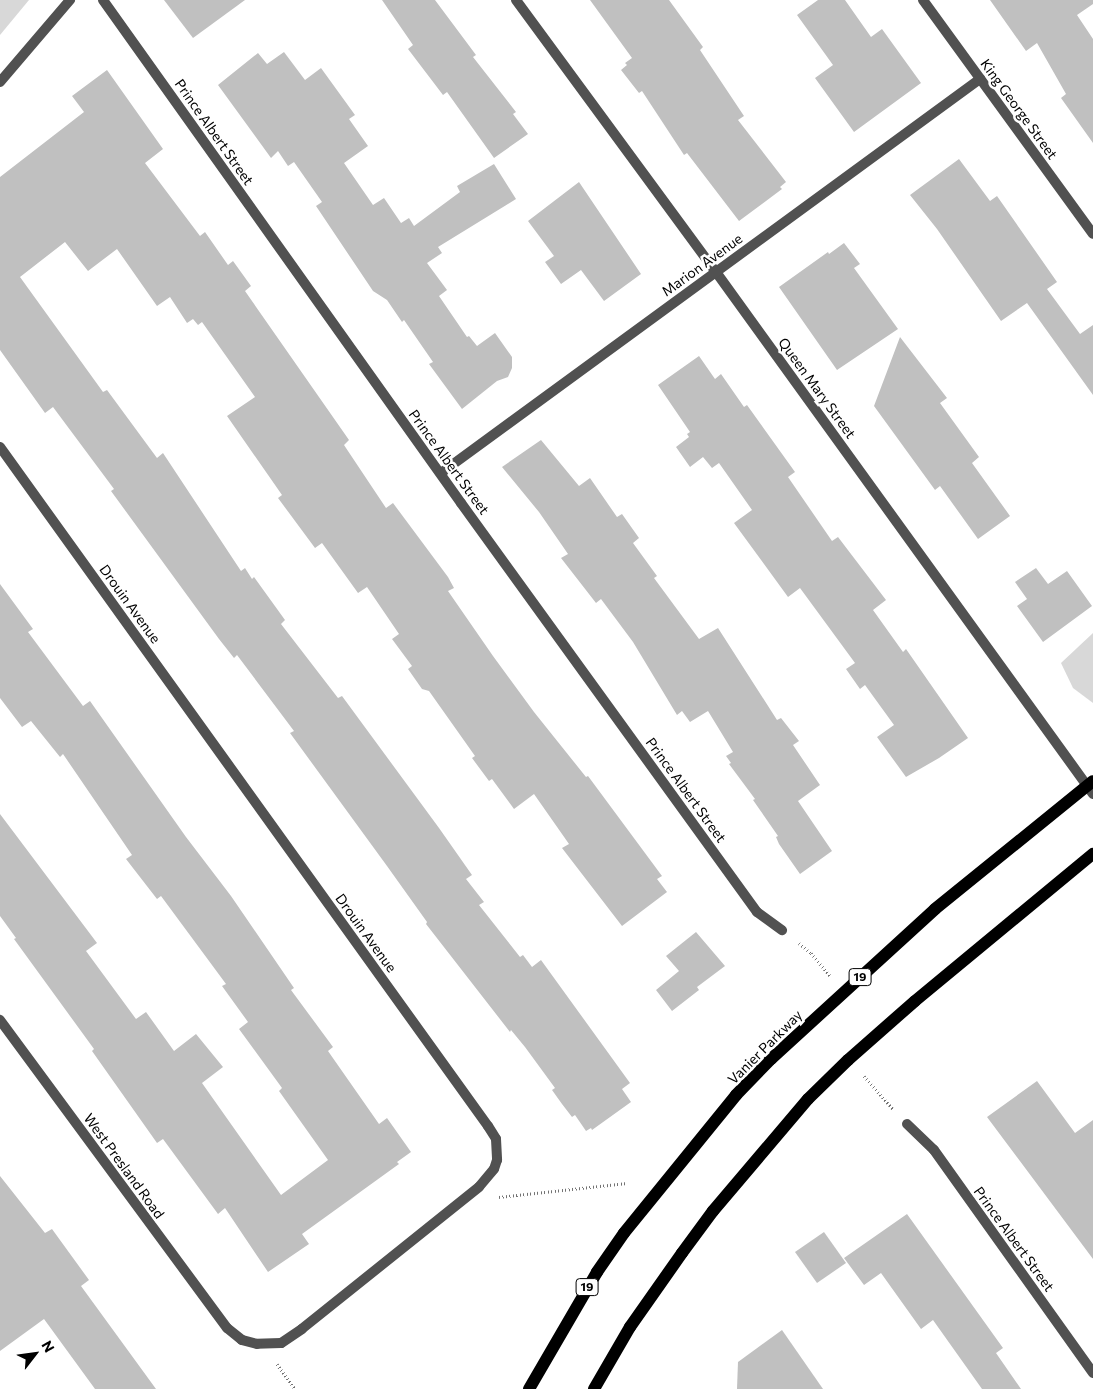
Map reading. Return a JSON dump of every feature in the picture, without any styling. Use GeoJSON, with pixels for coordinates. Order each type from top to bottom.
{"type":"FeatureCollection","features":[{"type":"Feature","properties":{"kind":"main road","name":"Vanier Parkway"},"geometry":{"type":"LineString","coordinates":[[529,1389],[597,1272],[624,1233],[736,1096],[771,1059],[934,909],[1091,787]]}},
{"type":"Feature","properties":{"kind":"main road"},"geometry":{"type":"LineString","coordinates":[[594,1389],[654,1290],[713,1211],[808,1100],[848,1060],[1093,854]]}},
{"type":"Feature","properties":{"kind":"street"},"geometry":{"type":"LineString","coordinates":[[0,82],[70,0]]}},
{"type":"Feature","properties":{"kind":"street","name":"Prince Albert Street"},"geometry":{"type":"LineString","coordinates":[[103,0],[441,474],[757,912],[782,930]]}},
{"type":"Feature","properties":{"kind":"street","name":"Queen Mary Street"},"geometry":{"type":"LineString","coordinates":[[516,0],[1091,787]]}},
{"type":"Feature","properties":{"kind":"street","name":"King George Street"},"geometry":{"type":"LineString","coordinates":[[923,0],[1093,234]]}},
{"type":"Feature","properties":{"kind":"street","name":"Marion Avenue"},"geometry":{"type":"LineString","coordinates":[[441,474],[980,79]]}},
{"type":"Feature","properties":{"kind":"street","name":"Drouin Avenue"},"geometry":{"type":"LineString","coordinates":[[0,447],[496,1139],[497,1160],[494,1169],[479,1187],[302,1329],[281,1343],[263,1345]]}},
{"type":"Feature","properties":{"kind":"street","name":"West Presland Road"},"geometry":{"type":"LineString","coordinates":[[0,1020],[227,1328],[242,1340],[263,1345]]}},
{"type":"Feature","properties":{"kind":"street","name":"Prince Albert Street"},"geometry":{"type":"LineString","coordinates":[[907,1124],[934,1150],[1093,1373]]}},
{"type":"Feature","properties":{"kind":"path"},"geometry":{"type":"LineString","coordinates":[[782,930],[811,953],[826,972],[845,990]]}},
{"type":"Feature","properties":{"kind":"path"},"geometry":{"type":"LineString","coordinates":[[848,1060],[907,1124]]}},
{"type":"Feature","properties":{"kind":"path"},"geometry":{"type":"LineString","coordinates":[[479,1187],[499,1197],[627,1183]]}},
{"type":"Feature","properties":{"kind":"path"},"geometry":{"type":"LineString","coordinates":[[263,1345],[295,1389]]}},
{"type":"Feature","properties":{"kind":"shaded area"},"geometry":{"type":"Polygon","coordinates":[[[0,0],[29,0],[0,35],[0,0]]]}},
{"type":"Feature","properties":{"kind":"shaded area"},"geometry":{"type":"Polygon","coordinates":[[[1093,633],[1093,703],[1073,688],[1061,663],[1093,633]]]}},
{"type":"Feature","properties":{"kind":"building"},"geometry":{"type":"Polygon","coordinates":[[[164,0],[245,0],[193,38],[164,0]]]}},
{"type":"Feature","properties":{"kind":"building"},"geometry":{"type":"Polygon","coordinates":[[[382,0],[435,0],[476,55],[473,57],[516,112],[513,114],[528,134],[494,158],[447,92],[443,95],[408,49],[413,45],[382,0]]]}},
{"type":"Feature","properties":{"kind":"building"},"geometry":{"type":"Polygon","coordinates":[[[590,0],[669,0],[703,47],[700,50],[744,116],[738,120],[786,182],[780,187],[782,189],[739,221],[687,153],[684,155],[642,91],[639,93],[621,70],[627,65],[625,63],[632,58],[590,0]]]}},
{"type":"Feature","properties":{"kind":"building"},"geometry":{"type":"Polygon","coordinates":[[[818,0],[845,0],[871,37],[882,29],[921,83],[854,132],[815,78],[833,65],[797,15],[818,0]]]}},
{"type":"Feature","properties":{"kind":"building"},"geometry":{"type":"Polygon","coordinates":[[[990,0],[1093,0],[1093,4],[1077,15],[1093,39],[1093,143],[1061,98],[1066,94],[1037,43],[1026,51],[990,0]]]}},
{"type":"Feature","properties":{"kind":"building"},"geometry":{"type":"Polygon","coordinates":[[[284,52],[305,80],[321,68],[355,115],[349,119],[368,146],[344,163],[373,205],[384,198],[401,223],[409,218],[414,226],[460,192],[457,186],[494,164],[516,199],[438,247],[442,253],[427,263],[447,290],[439,296],[467,337],[469,336],[477,346],[495,333],[512,357],[512,368],[508,377],[497,381],[462,409],[429,364],[433,362],[404,320],[402,322],[387,300],[373,291],[316,206],[322,202],[294,162],[288,166],[278,151],[271,158],[218,85],[258,53],[267,64],[284,52]]]}},
{"type":"Feature","properties":{"kind":"building"},"geometry":{"type":"Polygon","coordinates":[[[107,70],[163,149],[145,163],[200,236],[205,232],[228,265],[233,261],[251,286],[245,291],[349,440],[344,445],[386,508],[393,503],[448,577],[454,588],[448,591],[493,656],[534,712],[586,777],[588,776],[662,876],[657,879],[667,892],[622,926],[562,848],[569,844],[534,794],[514,809],[492,779],[489,781],[472,758],[475,756],[429,691],[422,689],[408,669],[412,666],[392,639],[399,634],[367,587],[358,593],[322,543],[315,548],[278,498],[282,495],[227,416],[255,397],[202,322],[198,325],[193,319],[187,323],[170,297],[157,306],[117,249],[88,271],[65,242],[20,277],[103,392],[107,390],[157,458],[163,453],[241,571],[245,568],[252,579],[254,577],[285,620],[281,624],[338,698],[342,696],[439,828],[472,875],[466,879],[484,902],[479,905],[520,957],[523,955],[532,967],[541,960],[630,1083],[622,1089],[631,1102],[592,1130],[591,1128],[586,1131],[575,1115],[572,1117],[562,1104],[552,1090],[555,1088],[525,1047],[511,1030],[510,1032],[426,924],[427,922],[290,733],[294,731],[237,655],[234,658],[219,639],[111,491],[114,489],[53,407],[45,413],[0,350],[0,177],[84,112],[72,96],[107,70]]]}},
{"type":"Feature","properties":{"kind":"building"},"geometry":{"type":"Polygon","coordinates":[[[959,159],[990,201],[997,196],[1057,282],[1047,289],[1080,334],[1093,325],[1093,395],[1027,303],[1001,321],[937,229],[910,195],[959,159]]]}},
{"type":"Feature","properties":{"kind":"building"},"geometry":{"type":"Polygon","coordinates":[[[579,182],[641,274],[604,301],[581,270],[561,284],[545,262],[554,256],[528,221],[579,182]]]}},
{"type":"Feature","properties":{"kind":"building"},"geometry":{"type":"Polygon","coordinates":[[[844,243],[860,264],[854,268],[898,329],[837,370],[779,287],[828,252],[829,254],[844,243]]]}},
{"type":"Feature","properties":{"kind":"building"},"geometry":{"type":"Polygon","coordinates":[[[900,337],[947,398],[940,403],[979,457],[972,463],[1010,516],[978,539],[940,486],[935,490],[874,406],[900,337]]]}},
{"type":"Feature","properties":{"kind":"building"},"geometry":{"type":"Polygon","coordinates":[[[699,356],[715,379],[721,374],[744,407],[747,405],[795,472],[788,477],[832,541],[838,537],[886,600],[873,610],[903,652],[906,649],[968,738],[906,777],[877,737],[894,725],[865,685],[860,689],[846,669],[855,663],[800,588],[788,597],[734,523],[752,510],[719,463],[712,468],[703,457],[690,467],[676,447],[689,437],[687,434],[690,432],[658,385],[699,356]]]}},
{"type":"Feature","properties":{"kind":"building"},"geometry":{"type":"Polygon","coordinates":[[[541,440],[579,486],[590,478],[617,517],[622,514],[639,538],[633,543],[657,576],[654,578],[699,639],[718,628],[777,720],[781,718],[799,741],[793,745],[820,785],[798,801],[832,851],[800,874],[779,844],[776,837],[778,836],[753,800],[755,799],[729,764],[731,763],[726,756],[733,752],[708,711],[690,722],[682,711],[677,715],[633,642],[601,599],[596,603],[561,558],[568,554],[539,512],[502,467],[541,440]]]}},
{"type":"Feature","properties":{"kind":"building"},"geometry":{"type":"Polygon","coordinates":[[[1036,568],[1048,584],[1067,571],[1092,606],[1043,642],[1017,606],[1027,599],[1015,582],[1036,568]]]}},
{"type":"Feature","properties":{"kind":"building"},"geometry":{"type":"Polygon","coordinates":[[[0,584],[33,629],[28,632],[83,706],[90,701],[186,837],[231,896],[294,988],[291,990],[333,1047],[328,1051],[379,1124],[387,1118],[411,1152],[397,1162],[399,1164],[302,1234],[309,1244],[268,1272],[225,1208],[218,1214],[163,1139],[157,1143],[92,1051],[94,1049],[14,939],[16,938],[0,916],[0,814],[97,943],[86,951],[136,1019],[146,1012],[174,1051],[196,1034],[223,1067],[202,1083],[281,1195],[328,1160],[279,1091],[282,1088],[239,1029],[248,1022],[222,986],[226,984],[161,896],[157,899],[126,859],[132,855],[63,754],[60,757],[31,721],[22,727],[0,698],[0,584]]]}},
{"type":"Feature","properties":{"kind":"building"},"geometry":{"type":"Polygon","coordinates":[[[696,932],[725,966],[697,987],[699,990],[672,1011],[656,990],[679,971],[666,956],[696,932]]]}},
{"type":"Feature","properties":{"kind":"building"},"geometry":{"type":"Polygon","coordinates":[[[1037,1081],[1075,1133],[1093,1120],[1093,1259],[987,1117],[1037,1081]]]}},
{"type":"Feature","properties":{"kind":"building"},"geometry":{"type":"Polygon","coordinates":[[[0,1176],[45,1233],[52,1229],[89,1280],[81,1286],[156,1389],[95,1389],[44,1319],[0,1351],[0,1176]]]}},
{"type":"Feature","properties":{"kind":"building"},"geometry":{"type":"Polygon","coordinates":[[[907,1214],[1003,1348],[996,1353],[1021,1389],[982,1389],[933,1320],[921,1329],[881,1273],[864,1285],[844,1258],[907,1214]]]}},
{"type":"Feature","properties":{"kind":"building"},"geometry":{"type":"Polygon","coordinates":[[[824,1232],[846,1263],[817,1283],[795,1252],[824,1232]]]}},
{"type":"Feature","properties":{"kind":"building"},"geometry":{"type":"Polygon","coordinates":[[[782,1330],[823,1389],[737,1389],[738,1362],[782,1330]]]}}]}
